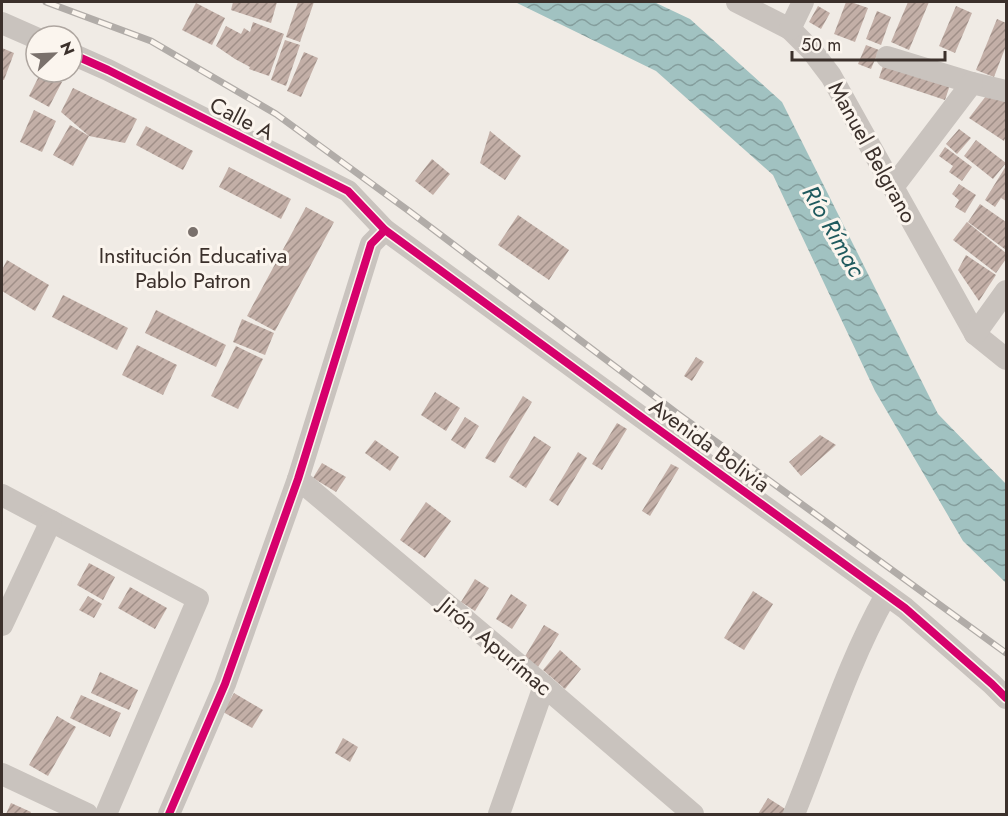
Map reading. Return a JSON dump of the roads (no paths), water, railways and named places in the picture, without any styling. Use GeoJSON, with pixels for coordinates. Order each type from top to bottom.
{"type":"FeatureCollection","features":[{"type":"Feature","properties":{"kind":"street","name":"Manuel Belgrano"},"geometry":{"type":"LineString","coordinates":[[737,2],[790,29],[812,51],[831,76],[975,334]]}},
{"type":"Feature","properties":{"kind":"street"},"geometry":{"type":"LineString","coordinates":[[790,29],[803,2]]}},
{"type":"Feature","properties":{"kind":"street"},"geometry":{"type":"LineString","coordinates":[[2,23],[24,33]]}},
{"type":"Feature","properties":{"kind":"street"},"geometry":{"type":"LineString","coordinates":[[887,57],[1006,91]]}},
{"type":"Feature","properties":{"kind":"street","name":"Calle A"},"geometry":{"type":"LineString","coordinates":[[84,59],[348,191],[385,230]]}},
{"type":"Feature","properties":{"kind":"street"},"geometry":{"type":"LineString","coordinates":[[893,187],[972,83]]}},
{"type":"Feature","properties":{"kind":"street"},"geometry":{"type":"LineString","coordinates":[[168,814],[225,684],[298,479],[371,244],[385,230]]}},
{"type":"Feature","properties":{"kind":"street","name":"Avenida Bolivia"},"geometry":{"type":"LineString","coordinates":[[385,230],[886,595],[931,631],[1006,698]]}},
{"type":"Feature","properties":{"kind":"street"},"geometry":{"type":"LineString","coordinates":[[1006,291],[975,334],[1006,359]]}},
{"type":"Feature","properties":{"kind":"street","name":"Jirón Apurímac"},"geometry":{"type":"LineString","coordinates":[[298,479],[693,814]]}},
{"type":"Feature","properties":{"kind":"street"},"geometry":{"type":"LineString","coordinates":[[2,495],[198,599],[106,814]]}},
{"type":"Feature","properties":{"kind":"street"},"geometry":{"type":"LineString","coordinates":[[2,625],[51,521]]}},
{"type":"Feature","properties":{"kind":"street"},"geometry":{"type":"LineString","coordinates":[[794,814],[864,637],[886,595]]}},
{"type":"Feature","properties":{"kind":"street"},"geometry":{"type":"LineString","coordinates":[[499,814],[544,686]]}},
{"type":"Feature","properties":{"kind":"street"},"geometry":{"type":"LineString","coordinates":[[2,774],[87,814]]}},
{"type":"Feature","properties":{"kind":"water","name":"Río Rímac"},"geometry":{"type":"Polygon","coordinates":[[[515,2],[654,2],[690,19],[782,102],[938,414],[1006,484],[1006,583],[963,541],[875,391],[773,175],[656,71],[515,2]]]}},
{"type":"Feature","properties":{"kind":"railway"},"geometry":{"type":"LineString","coordinates":[[46,2],[151,41],[276,114],[409,211],[678,414],[1006,653]]}},
{"type":"Feature","properties":{"kind":"place","name":"Institución Educativa Pablo Patron"},"geometry":{"type":"Point","coordinates":[193,232]}}]}
